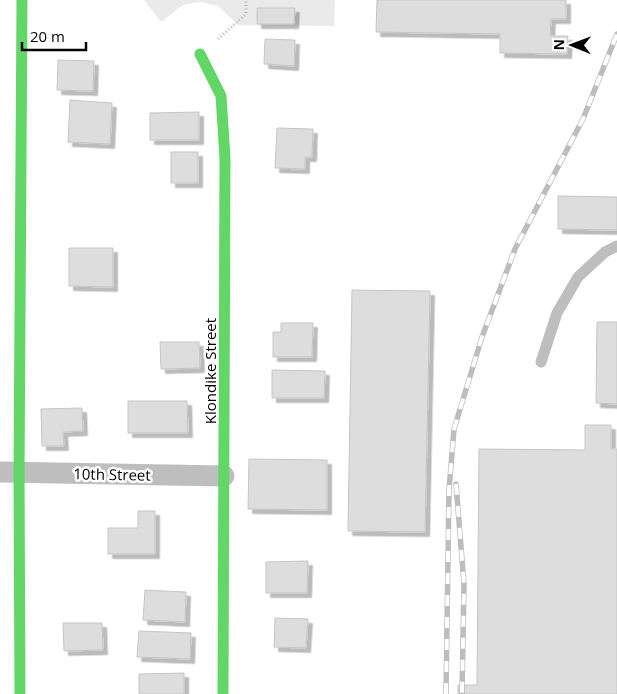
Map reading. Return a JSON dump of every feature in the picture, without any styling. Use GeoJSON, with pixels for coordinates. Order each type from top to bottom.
{"type":"FeatureCollection","features":[{"type":"Feature","properties":{"kind":"street"},"geometry":{"type":"LineString","coordinates":[[20,694],[10,472],[22,0]]}},
{"type":"Feature","properties":{"kind":"street","name":"Klondike Street"},"geometry":{"type":"LineString","coordinates":[[200,54],[222,96],[224,140],[223,694]]}},
{"type":"Feature","properties":{"kind":"street","name":"10th Street"},"geometry":{"type":"LineString","coordinates":[[10,472],[224,476]]}},
{"type":"Feature","properties":{"kind":"lane"},"geometry":{"type":"LineString","coordinates":[[541,362],[557,312],[578,277],[605,252],[617,246]]}},
{"type":"Feature","properties":{"kind":"path"},"geometry":{"type":"LineString","coordinates":[[200,54],[246,14],[246,0]]}},
{"type":"Feature","properties":{"kind":"shaded area"},"geometry":{"type":"Polygon","coordinates":[[[144,0],[335,0],[334,26],[238,25],[218,6],[201,2],[183,5],[161,22],[144,0]]]}},
{"type":"Feature","properties":{"kind":"building"},"geometry":{"type":"Polygon","coordinates":[[[377,0],[566,0],[566,19],[551,19],[550,36],[568,36],[567,54],[500,53],[500,34],[376,32],[377,0]]]}},
{"type":"Feature","properties":{"kind":"building"},"geometry":{"type":"Polygon","coordinates":[[[257,8],[295,8],[294,24],[257,24],[257,8]]]}},
{"type":"Feature","properties":{"kind":"building"},"geometry":{"type":"Polygon","coordinates":[[[265,39],[295,40],[294,66],[264,64],[265,39]]]}},
{"type":"Feature","properties":{"kind":"building"},"geometry":{"type":"Polygon","coordinates":[[[58,60],[94,61],[93,91],[57,90],[58,60]]]}},
{"type":"Feature","properties":{"kind":"building"},"geometry":{"type":"Polygon","coordinates":[[[70,100],[112,103],[110,144],[68,142],[70,100]]]}},
{"type":"Feature","properties":{"kind":"building"},"geometry":{"type":"Polygon","coordinates":[[[199,112],[199,140],[150,140],[150,113],[199,112]]]}},
{"type":"Feature","properties":{"kind":"building"},"geometry":{"type":"Polygon","coordinates":[[[277,128],[313,129],[312,157],[305,157],[305,169],[275,168],[277,128]]]}},
{"type":"Feature","properties":{"kind":"building"},"geometry":{"type":"Polygon","coordinates":[[[171,152],[198,152],[198,183],[171,183],[171,152]]]}},
{"type":"Feature","properties":{"kind":"building"},"geometry":{"type":"Polygon","coordinates":[[[558,196],[617,197],[617,230],[558,229],[558,196]]]}},
{"type":"Feature","properties":{"kind":"building"},"geometry":{"type":"Polygon","coordinates":[[[69,248],[113,248],[113,287],[69,286],[69,248]]]}},
{"type":"Feature","properties":{"kind":"building"},"geometry":{"type":"Polygon","coordinates":[[[352,290],[430,291],[425,532],[348,531],[352,290]]]}},
{"type":"Feature","properties":{"kind":"building"},"geometry":{"type":"Polygon","coordinates":[[[597,322],[617,322],[617,404],[596,403],[597,322]]]}},
{"type":"Feature","properties":{"kind":"building"},"geometry":{"type":"Polygon","coordinates":[[[281,323],[313,323],[312,357],[273,357],[273,332],[281,332],[281,323]]]}},
{"type":"Feature","properties":{"kind":"building"},"geometry":{"type":"Polygon","coordinates":[[[160,342],[199,342],[200,368],[161,369],[160,342]]]}},
{"type":"Feature","properties":{"kind":"building"},"geometry":{"type":"Polygon","coordinates":[[[272,370],[325,371],[324,398],[272,398],[272,370]]]}},
{"type":"Feature","properties":{"kind":"building"},"geometry":{"type":"Polygon","coordinates":[[[128,401],[187,401],[188,433],[128,433],[128,401]]]}},
{"type":"Feature","properties":{"kind":"building"},"geometry":{"type":"Polygon","coordinates":[[[82,408],[83,431],[63,432],[64,446],[42,446],[41,409],[82,408]]]}},
{"type":"Feature","properties":{"kind":"building"},"geometry":{"type":"Polygon","coordinates":[[[585,425],[611,425],[611,449],[617,449],[617,694],[458,694],[458,685],[477,685],[479,449],[585,450],[585,425]]]}},
{"type":"Feature","properties":{"kind":"building"},"geometry":{"type":"Polygon","coordinates":[[[249,459],[327,460],[327,510],[248,509],[249,459]]]}},
{"type":"Feature","properties":{"kind":"building"},"geometry":{"type":"Polygon","coordinates":[[[138,511],[155,511],[155,554],[108,554],[108,528],[138,528],[138,511]]]}},
{"type":"Feature","properties":{"kind":"building"},"geometry":{"type":"Polygon","coordinates":[[[308,561],[307,593],[266,593],[266,562],[308,561]]]}},
{"type":"Feature","properties":{"kind":"building"},"geometry":{"type":"Polygon","coordinates":[[[145,590],[186,592],[185,622],[143,620],[145,590]]]}},
{"type":"Feature","properties":{"kind":"building"},"geometry":{"type":"Polygon","coordinates":[[[275,618],[308,619],[306,648],[274,647],[275,618]]]}},
{"type":"Feature","properties":{"kind":"building"},"geometry":{"type":"Polygon","coordinates":[[[63,623],[102,623],[103,650],[64,651],[63,623]]]}},
{"type":"Feature","properties":{"kind":"building"},"geometry":{"type":"Polygon","coordinates":[[[139,631],[191,633],[190,659],[137,657],[139,631]]]}},
{"type":"Feature","properties":{"kind":"building"},"geometry":{"type":"Polygon","coordinates":[[[184,673],[184,694],[139,694],[139,674],[184,673]]]}},
{"type":"Feature","properties":{"kind":"railway"},"geometry":{"type":"LineString","coordinates":[[446,694],[449,490],[454,429],[482,337],[515,249],[583,119],[617,34]]}},
{"type":"Feature","properties":{"kind":"railway"},"geometry":{"type":"LineString","coordinates":[[456,484],[464,584],[462,694]]}},
{"type":"Feature","properties":{"kind":"traffic: fast"},"geometry":{"type":"LineString","coordinates":[[20,694],[19,473],[22,0]]}},
{"type":"Feature","properties":{"kind":"traffic: fast"},"geometry":{"type":"LineString","coordinates":[[200,54],[221,96],[225,158],[223,694]]}}]}
